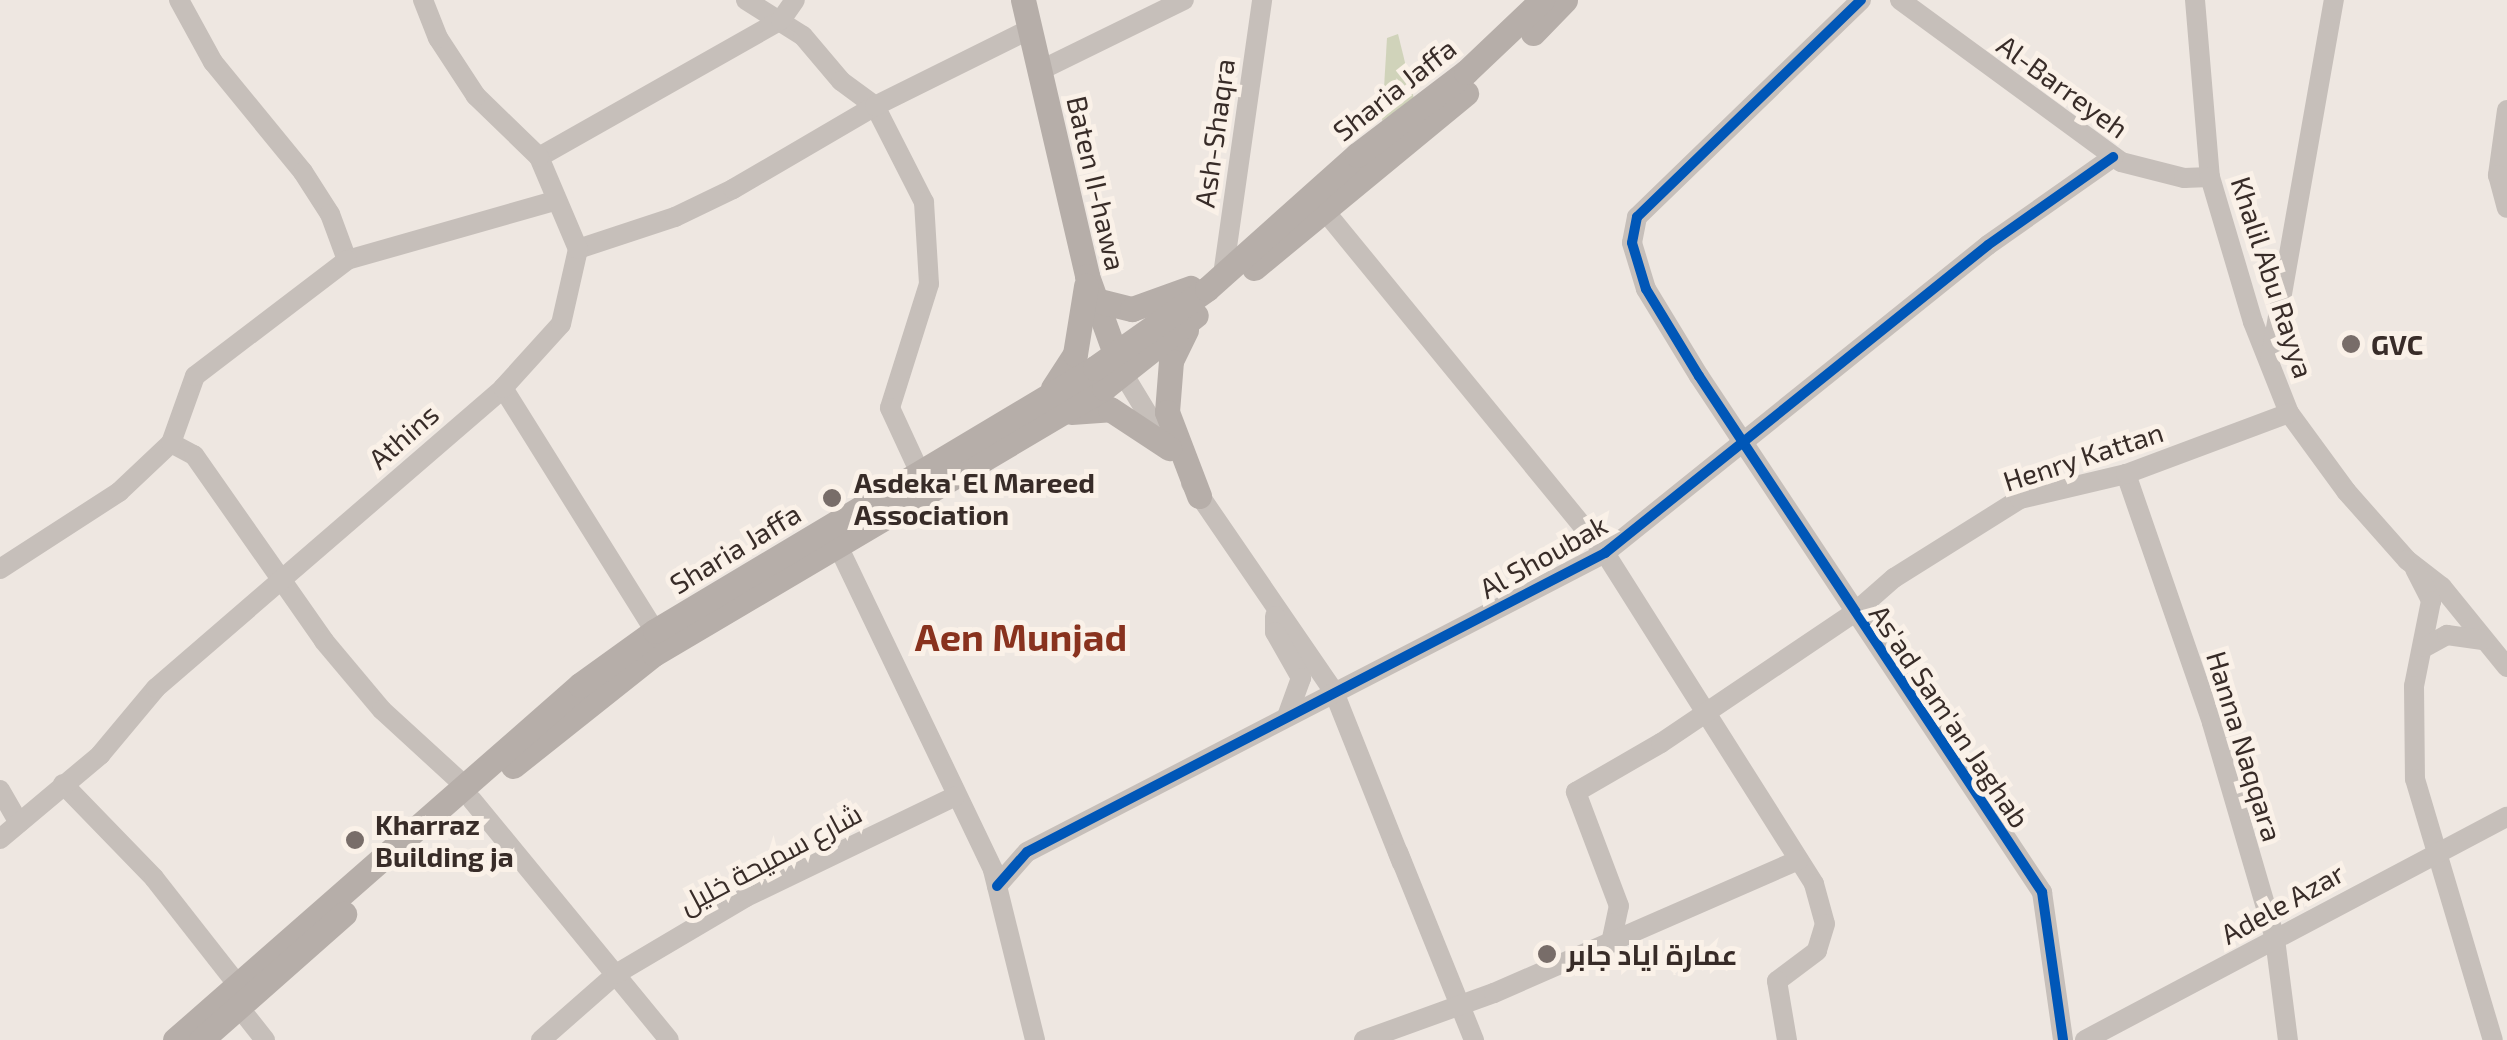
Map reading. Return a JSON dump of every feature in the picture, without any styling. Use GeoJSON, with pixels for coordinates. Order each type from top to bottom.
{"type":"FeatureCollection","features":[{"type":"Feature","properties":{"kind":"main road","name":"Baten II-hawa"},"geometry":{"type":"LineString","coordinates":[[1023,0],[1091,288],[1119,365]]}},
{"type":"Feature","properties":{"kind":"main road","name":"Sharia Jaffa"},"geometry":{"type":"LineString","coordinates":[[1119,365],[1357,155],[1466,72],[1542,0]]}},
{"type":"Feature","properties":{"kind":"main road","name":"Sharia Jaffa"},"geometry":{"type":"LineString","coordinates":[[468,793],[617,680],[838,546],[1193,318],[1469,90],[1565,0]]}},
{"type":"Feature","properties":{"kind":"main road"},"geometry":{"type":"LineString","coordinates":[[1169,448],[1110,408],[1051,407],[1076,354],[1091,288],[1132,309],[1223,274]]}},
{"type":"Feature","properties":{"kind":"main road"},"geometry":{"type":"LineString","coordinates":[[1193,318],[1171,362],[1166,394],[1198,496]]}},
{"type":"Feature","properties":{"kind":"main road","name":"Sharia Jaffa"},"geometry":{"type":"LineString","coordinates":[[176,1040],[238,995],[468,793],[580,685],[656,631],[920,473],[1051,407]]}},
{"type":"Feature","properties":{"kind":"main road","name":"Sharia Jaffa"},"geometry":{"type":"LineString","coordinates":[[202,1040],[238,995]]}},
{"type":"Feature","properties":{"kind":"street"},"geometry":{"type":"LineString","coordinates":[[180,0],[224,77],[304,172],[330,214],[347,260]]}},
{"type":"Feature","properties":{"kind":"street"},"geometry":{"type":"LineString","coordinates":[[423,0],[438,38],[476,96],[539,156],[554,201],[578,249],[675,217],[875,106],[1030,28]]}},
{"type":"Feature","properties":{"kind":"street"},"geometry":{"type":"LineString","coordinates":[[746,0],[782,20],[875,106],[924,202],[930,284],[890,408],[920,473]]}},
{"type":"Feature","properties":{"kind":"street"},"geometry":{"type":"LineString","coordinates":[[539,156],[782,20],[794,0]]}},
{"type":"Feature","properties":{"kind":"street"},"geometry":{"type":"LineString","coordinates":[[1040,70],[1184,0]]}},
{"type":"Feature","properties":{"kind":"street","name":"Ash-Shaqra"},"geometry":{"type":"LineString","coordinates":[[1223,274],[1262,0]]}},
{"type":"Feature","properties":{"kind":"street","name":"As'ad Sam'an Jaghab"},"geometry":{"type":"LineString","coordinates":[[1861,0],[1637,217],[1632,243],[1646,289],[1854,613],[2042,892],[2063,1040]]}},
{"type":"Feature","properties":{"kind":"street","name":"Al-Barreyeh"},"geometry":{"type":"LineString","coordinates":[[1900,0],[2113,157],[2184,178],[2210,177]]}},
{"type":"Feature","properties":{"kind":"street","name":"Khalil Abu Rayya"},"geometry":{"type":"LineString","coordinates":[[2196,0],[2210,177],[2288,413],[2413,565],[2442,587],[2507,668]]}},
{"type":"Feature","properties":{"kind":"street"},"geometry":{"type":"LineString","coordinates":[[2270,364],[2334,0]]}},
{"type":"Feature","properties":{"kind":"street"},"geometry":{"type":"LineString","coordinates":[[2507,110],[2498,174],[2507,208]]}},
{"type":"Feature","properties":{"kind":"street","name":"Al Shoubak"},"geometry":{"type":"LineString","coordinates":[[980,851],[1008,857],[1028,852],[1605,553],[1744,437],[1988,245],[2113,157]]}},
{"type":"Feature","properties":{"kind":"street"},"geometry":{"type":"LineString","coordinates":[[0,569],[119,492],[171,442],[195,376],[347,260],[554,201]]}},
{"type":"Feature","properties":{"kind":"street"},"geometry":{"type":"LineString","coordinates":[[1324,210],[1605,553],[1710,711],[1814,884],[1825,924],[1817,952],[1777,981],[1786,1036],[1763,1040]]}},
{"type":"Feature","properties":{"kind":"street","name":"Athins"},"geometry":{"type":"LineString","coordinates":[[0,839],[100,755],[156,688],[503,388],[561,324],[578,249]]}},
{"type":"Feature","properties":{"kind":"street"},"geometry":{"type":"LineString","coordinates":[[1119,365],[1198,496],[1304,648],[1402,863]]}},
{"type":"Feature","properties":{"kind":"street"},"geometry":{"type":"LineString","coordinates":[[503,388],[656,631]]}},
{"type":"Feature","properties":{"kind":"street","name":"Henry Kattan"},"geometry":{"type":"LineString","coordinates":[[1611,943],[1619,906],[1576,792],[1710,711],[1854,613],[1894,578],[2020,500],[2126,474],[2288,413]]}},
{"type":"Feature","properties":{"kind":"street"},"geometry":{"type":"LineString","coordinates":[[171,442],[194,454],[382,710],[468,793],[669,1040]]}},
{"type":"Feature","properties":{"kind":"street","name":"Hanna Naqqara"},"geometry":{"type":"LineString","coordinates":[[2126,474],[2212,723],[2275,939],[2288,1040]]}},
{"type":"Feature","properties":{"kind":"street"},"geometry":{"type":"LineString","coordinates":[[838,546],[997,886],[1036,1040]]}},
{"type":"Feature","properties":{"kind":"street"},"geometry":{"type":"LineString","coordinates":[[2413,565],[2431,600],[2425,647],[2414,686],[2416,779],[2433,851],[2493,1040]]}},
{"type":"Feature","properties":{"kind":"street"},"geometry":{"type":"LineString","coordinates":[[1260,585],[1275,616],[1357,742],[1474,1040]]}},
{"type":"Feature","properties":{"kind":"street"},"geometry":{"type":"LineString","coordinates":[[1275,616],[1276,632],[1301,678],[1298,700],[1286,717]]}},
{"type":"Feature","properties":{"kind":"street"},"geometry":{"type":"LineString","coordinates":[[2425,647],[2447,635],[2486,641]]}},
{"type":"Feature","properties":{"kind":"street"},"geometry":{"type":"LineString","coordinates":[[1304,648],[1347,675],[1370,674],[1354,716],[1357,742]]}},
{"type":"Feature","properties":{"kind":"street"},"geometry":{"type":"LineString","coordinates":[[63,784],[154,878],[266,1040]]}},
{"type":"Feature","properties":{"kind":"street"},"geometry":{"type":"LineString","coordinates":[[0,790],[19,823]]}},
{"type":"Feature","properties":{"kind":"street","name":"شارع سميحة خليل"},"geometry":{"type":"LineString","coordinates":[[541,1040],[616,974],[746,898],[954,798]]}},
{"type":"Feature","properties":{"kind":"street","name":"Adele Azar"},"geometry":{"type":"LineString","coordinates":[[2085,1040],[2433,851],[2507,817]]}},
{"type":"Feature","properties":{"kind":"street","name":"Al Shoubak"},"geometry":{"type":"LineString","coordinates":[[997,886],[1028,852]]}},
{"type":"Feature","properties":{"kind":"street"},"geometry":{"type":"LineString","coordinates":[[1364,1040],[1611,943],[1798,860]]}},
{"type":"Feature","properties":{"kind":"green space"},"geometry":{"type":"Polygon","coordinates":[[[1398,34],[1414,99],[1382,121],[1387,38],[1398,34]]]}},
{"type":"Feature","properties":{"kind":"cycle path"},"geometry":{"type":"LineString","coordinates":[[1861,0],[1637,217],[1632,243],[1646,289],[1699,376],[2042,892],[2063,1040]]}},
{"type":"Feature","properties":{"kind":"cycle path"},"geometry":{"type":"LineString","coordinates":[[997,886],[1027,852],[1605,553],[1988,245],[2113,157]]}},
{"type":"Feature","properties":{"kind":"place","name":"GVC"},"geometry":{"type":"Point","coordinates":[2351,344]}},
{"type":"Feature","properties":{"kind":"place","name":"Asdeka' El Mareed Association"},"geometry":{"type":"Point","coordinates":[832,498]}},
{"type":"Feature","properties":{"kind":"place","name":"Kharraz Building ja"},"geometry":{"type":"Point","coordinates":[355,840]}},
{"type":"Feature","properties":{"kind":"place","name":"عمارة اياد جابر"},"geometry":{"type":"Point","coordinates":[1547,954]}},
{"type":"Feature","properties":{"kind":"district","name":"Aen Munjad"},"geometry":{"type":"Point","coordinates":[1021,637]}}]}
